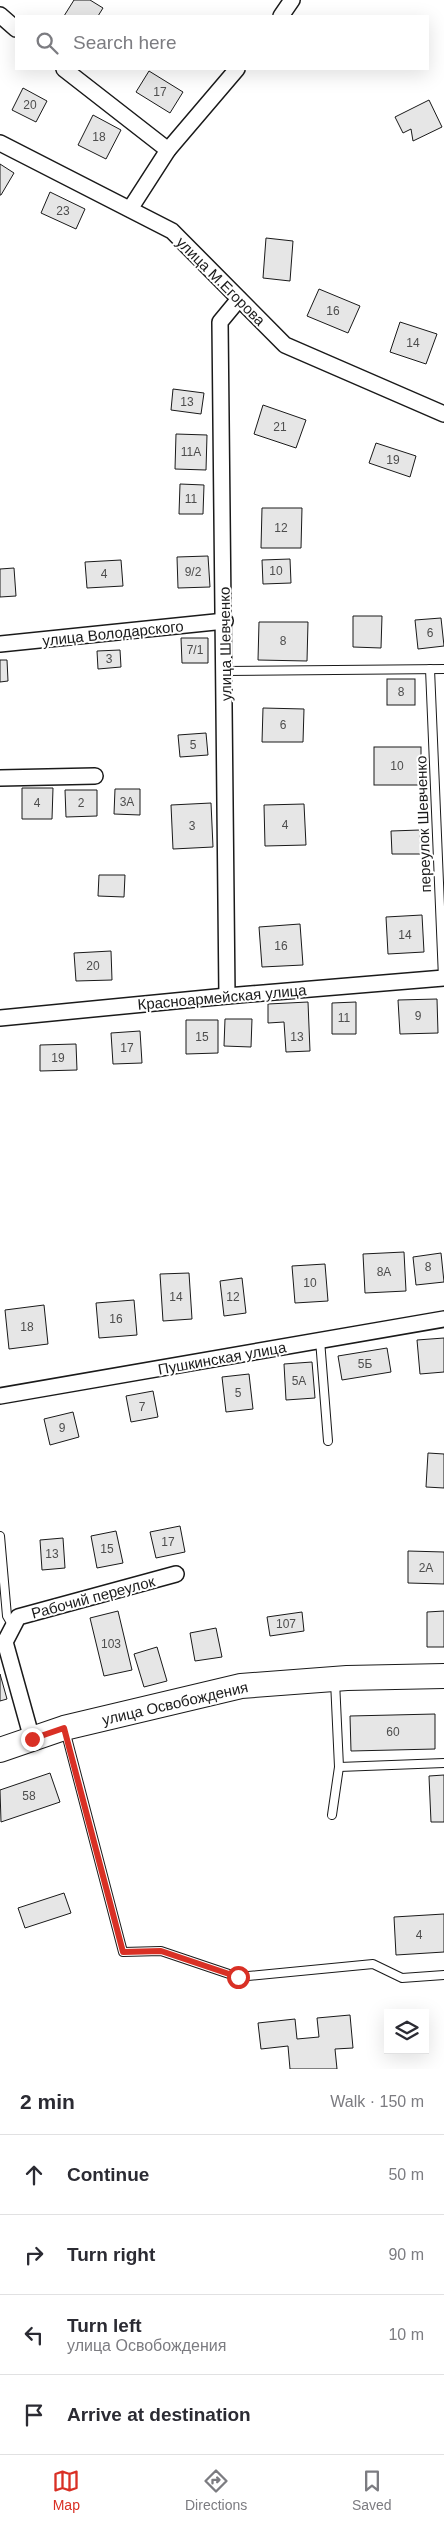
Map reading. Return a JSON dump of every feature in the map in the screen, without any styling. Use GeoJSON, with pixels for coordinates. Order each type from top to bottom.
{"type":"FeatureCollection","features":[{"type":"Feature","properties":{"kind":"main road","name":"улица Освобождения"},"geometry":{"type":"LineString","coordinates":[[0,1750],[64,1728],[240,1686],[335,1679],[444,1676]]}},
{"type":"Feature","properties":{"kind":"street"},"geometry":{"type":"LineString","coordinates":[[282,15],[292,0]]}},
{"type":"Feature","properties":{"kind":"street"},"geometry":{"type":"LineString","coordinates":[[0,15],[15,28]]}},
{"type":"Feature","properties":{"kind":"street"},"geometry":{"type":"LineString","coordinates":[[65,70],[168,150]]}},
{"type":"Feature","properties":{"kind":"street"},"geometry":{"type":"LineString","coordinates":[[130,210],[168,150],[236,70]]}},
{"type":"Feature","properties":{"kind":"street","name":"улица М.Егорова"},"geometry":{"type":"LineString","coordinates":[[0,143],[172,231],[285,345],[444,414]]}},
{"type":"Feature","properties":{"kind":"street","name":"улица Шевченко"},"geometry":{"type":"LineString","coordinates":[[228,996],[220,322],[239,299]]}},
{"type":"Feature","properties":{"kind":"street","name":"улица Володарского"},"geometry":{"type":"LineString","coordinates":[[0,644],[225,621]]}},
{"type":"Feature","properties":{"kind":"street"},"geometry":{"type":"LineString","coordinates":[[0,778],[95,776]]}},
{"type":"Feature","properties":{"kind":"street","name":"Красноармейская улица"},"geometry":{"type":"LineString","coordinates":[[0,1018],[443,978]]}},
{"type":"Feature","properties":{"kind":"street","name":"Пушкинская улица"},"geometry":{"type":"LineString","coordinates":[[0,1396],[444,1319]]}},
{"type":"Feature","properties":{"kind":"street","name":"Рабочий переулок"},"geometry":{"type":"LineString","coordinates":[[32,1739],[2,1642],[18,1617],[176,1574]]}},
{"type":"Feature","properties":{"kind":"lane","name":"переулок Шевченко"},"geometry":{"type":"LineString","coordinates":[[430,669],[443,978]]}},
{"type":"Feature","properties":{"kind":"lane"},"geometry":{"type":"LineString","coordinates":[[225,671],[444,669]]}},
{"type":"Feature","properties":{"kind":"lane"},"geometry":{"type":"LineString","coordinates":[[320,1340],[328,1441]]}},
{"type":"Feature","properties":{"kind":"lane"},"geometry":{"type":"LineString","coordinates":[[0,1536],[7,1616],[13,1626]]}},
{"type":"Feature","properties":{"kind":"lane"},"geometry":{"type":"LineString","coordinates":[[332,1815],[339,1767],[335,1679]]}},
{"type":"Feature","properties":{"kind":"lane"},"geometry":{"type":"LineString","coordinates":[[64,1728],[123,1952],[161,1951],[238,1977],[373,1964],[402,1978],[444,1974]]}},
{"type":"Feature","properties":{"kind":"lane"},"geometry":{"type":"LineString","coordinates":[[339,1767],[444,1763]]}},
{"type":"Feature","properties":{"kind":"building"},"geometry":{"type":"Polygon","coordinates":[[[74,0],[90,0],[103,8],[99,15],[65,15],[74,0]]]}},
{"type":"Feature","properties":{"kind":"building"},"geometry":{"type":"Polygon","coordinates":[[[149,71],[183,92],[170,113],[136,92],[149,71]]]}},
{"type":"Feature","properties":{"kind":"building"},"geometry":{"type":"Polygon","coordinates":[[[23,88],[47,101],[36,122],[12,110],[23,88]]]}},
{"type":"Feature","properties":{"kind":"building"},"geometry":{"type":"Polygon","coordinates":[[[429,100],[442,127],[413,141],[411,129],[403,133],[395,117],[429,100]]]}},
{"type":"Feature","properties":{"kind":"building"},"geometry":{"type":"Polygon","coordinates":[[[93,115],[121,130],[106,159],[78,145],[93,115]]]}},
{"type":"Feature","properties":{"kind":"building"},"geometry":{"type":"Polygon","coordinates":[[[0,164],[14,173],[1,195],[0,195],[0,164]]]}},
{"type":"Feature","properties":{"kind":"building"},"geometry":{"type":"Polygon","coordinates":[[[50,192],[85,209],[76,229],[41,213],[50,192]]]}},
{"type":"Feature","properties":{"kind":"building"},"geometry":{"type":"Polygon","coordinates":[[[266,238],[293,241],[290,281],[263,278],[266,238]]]}},
{"type":"Feature","properties":{"kind":"building"},"geometry":{"type":"Polygon","coordinates":[[[319,289],[360,306],[348,333],[307,316],[319,289]]]}},
{"type":"Feature","properties":{"kind":"building"},"geometry":{"type":"Polygon","coordinates":[[[400,322],[437,334],[426,364],[390,352],[400,322]]]}},
{"type":"Feature","properties":{"kind":"building"},"geometry":{"type":"Polygon","coordinates":[[[173,389],[204,393],[201,414],[171,410],[173,389]]]}},
{"type":"Feature","properties":{"kind":"building"},"geometry":{"type":"Polygon","coordinates":[[[263,405],[306,420],[296,448],[254,434],[263,405]]]}},
{"type":"Feature","properties":{"kind":"building"},"geometry":{"type":"Polygon","coordinates":[[[176,434],[207,435],[206,470],[175,469],[176,434]]]}},
{"type":"Feature","properties":{"kind":"building"},"geometry":{"type":"Polygon","coordinates":[[[376,443],[416,456],[410,477],[369,463],[376,443]]]}},
{"type":"Feature","properties":{"kind":"building"},"geometry":{"type":"Polygon","coordinates":[[[180,484],[204,485],[203,514],[179,514],[180,484]]]}},
{"type":"Feature","properties":{"kind":"building"},"geometry":{"type":"Polygon","coordinates":[[[262,508],[302,508],[301,548],[261,548],[262,508]]]}},
{"type":"Feature","properties":{"kind":"building"},"geometry":{"type":"Polygon","coordinates":[[[208,556],[210,587],[178,588],[177,557],[208,556]]]}},
{"type":"Feature","properties":{"kind":"building"},"geometry":{"type":"Polygon","coordinates":[[[290,559],[291,583],[263,584],[262,560],[290,559]]]}},
{"type":"Feature","properties":{"kind":"building"},"geometry":{"type":"Polygon","coordinates":[[[121,560],[123,586],[87,588],[85,562],[121,560]]]}},
{"type":"Feature","properties":{"kind":"building"},"geometry":{"type":"Polygon","coordinates":[[[14,568],[16,596],[0,597],[0,569],[14,568]]]}},
{"type":"Feature","properties":{"kind":"building"},"geometry":{"type":"Polygon","coordinates":[[[353,616],[382,616],[381,648],[353,647],[353,616]]]}},
{"type":"Feature","properties":{"kind":"building"},"geometry":{"type":"Polygon","coordinates":[[[441,618],[444,646],[418,649],[415,620],[441,618]]]}},
{"type":"Feature","properties":{"kind":"building"},"geometry":{"type":"Polygon","coordinates":[[[259,622],[308,622],[307,661],[258,660],[259,622]]]}},
{"type":"Feature","properties":{"kind":"building"},"geometry":{"type":"Polygon","coordinates":[[[181,638],[208,638],[208,663],[182,663],[181,638]]]}},
{"type":"Feature","properties":{"kind":"building"},"geometry":{"type":"Polygon","coordinates":[[[120,650],[121,667],[98,669],[97,651],[120,650]]]}},
{"type":"Feature","properties":{"kind":"building"},"geometry":{"type":"Polygon","coordinates":[[[0,660],[7,660],[8,681],[0,682],[0,660]]]}},
{"type":"Feature","properties":{"kind":"building"},"geometry":{"type":"Polygon","coordinates":[[[387,679],[415,679],[415,705],[387,705],[387,679]]]}},
{"type":"Feature","properties":{"kind":"building"},"geometry":{"type":"Polygon","coordinates":[[[263,708],[304,709],[303,742],[262,742],[263,708]]]}},
{"type":"Feature","properties":{"kind":"building"},"geometry":{"type":"Polygon","coordinates":[[[206,733],[208,755],[180,757],[178,735],[206,733]]]}},
{"type":"Feature","properties":{"kind":"building"},"geometry":{"type":"Polygon","coordinates":[[[374,747],[421,747],[421,785],[374,785],[374,747]]]}},
{"type":"Feature","properties":{"kind":"building"},"geometry":{"type":"Polygon","coordinates":[[[22,788],[53,788],[52,819],[22,819],[22,788]]]}},
{"type":"Feature","properties":{"kind":"building"},"geometry":{"type":"Polygon","coordinates":[[[115,789],[140,789],[140,815],[114,814],[115,789]]]}},
{"type":"Feature","properties":{"kind":"building"},"geometry":{"type":"Polygon","coordinates":[[[65,790],[97,790],[97,816],[66,817],[65,790]]]}},
{"type":"Feature","properties":{"kind":"building"},"geometry":{"type":"Polygon","coordinates":[[[211,803],[213,847],[173,849],[171,805],[211,803]]]}},
{"type":"Feature","properties":{"kind":"building"},"geometry":{"type":"Polygon","coordinates":[[[304,804],[306,845],[265,846],[264,805],[304,804]]]}},
{"type":"Feature","properties":{"kind":"building"},"geometry":{"type":"Polygon","coordinates":[[[420,830],[421,854],[392,854],[391,831],[420,830]]]}},
{"type":"Feature","properties":{"kind":"building"},"geometry":{"type":"Polygon","coordinates":[[[99,875],[125,875],[124,897],[98,896],[99,875]]]}},
{"type":"Feature","properties":{"kind":"building"},"geometry":{"type":"Polygon","coordinates":[[[422,915],[424,952],[388,954],[386,917],[422,915]]]}},
{"type":"Feature","properties":{"kind":"building"},"geometry":{"type":"Polygon","coordinates":[[[300,924],[303,965],[262,967],[259,927],[300,924]]]}},
{"type":"Feature","properties":{"kind":"building"},"geometry":{"type":"Polygon","coordinates":[[[111,951],[112,980],[76,981],[74,953],[111,951]]]}},
{"type":"Feature","properties":{"kind":"building"},"geometry":{"type":"Polygon","coordinates":[[[437,999],[438,1033],[400,1034],[398,1000],[437,999]]]}},
{"type":"Feature","properties":{"kind":"building"},"geometry":{"type":"Polygon","coordinates":[[[308,1002],[310,1051],[286,1052],[284,1022],[268,1023],[268,1004],[308,1002]]]}},
{"type":"Feature","properties":{"kind":"building"},"geometry":{"type":"Polygon","coordinates":[[[356,1002],[356,1034],[332,1034],[332,1003],[356,1002]]]}},
{"type":"Feature","properties":{"kind":"building"},"geometry":{"type":"Polygon","coordinates":[[[225,1019],[252,1019],[251,1047],[224,1046],[225,1019]]]}},
{"type":"Feature","properties":{"kind":"building"},"geometry":{"type":"Polygon","coordinates":[[[186,1020],[218,1020],[218,1053],[186,1054],[186,1020]]]}},
{"type":"Feature","properties":{"kind":"building"},"geometry":{"type":"Polygon","coordinates":[[[140,1031],[142,1063],[113,1064],[111,1033],[140,1031]]]}},
{"type":"Feature","properties":{"kind":"building"},"geometry":{"type":"Polygon","coordinates":[[[76,1044],[77,1070],[40,1071],[40,1045],[76,1044]]]}},
{"type":"Feature","properties":{"kind":"building"},"geometry":{"type":"Polygon","coordinates":[[[404,1252],[406,1291],[365,1293],[363,1254],[404,1252]]]}},
{"type":"Feature","properties":{"kind":"building"},"geometry":{"type":"Polygon","coordinates":[[[441,1253],[444,1282],[416,1285],[413,1257],[441,1253]]]}},
{"type":"Feature","properties":{"kind":"building"},"geometry":{"type":"Polygon","coordinates":[[[325,1264],[328,1301],[295,1303],[292,1266],[325,1264]]]}},
{"type":"Feature","properties":{"kind":"building"},"geometry":{"type":"Polygon","coordinates":[[[189,1273],[192,1319],[163,1321],[160,1274],[189,1273]]]}},
{"type":"Feature","properties":{"kind":"building"},"geometry":{"type":"Polygon","coordinates":[[[242,1278],[246,1313],[224,1316],[220,1281],[242,1278]]]}},
{"type":"Feature","properties":{"kind":"building"},"geometry":{"type":"Polygon","coordinates":[[[134,1300],[137,1335],[99,1338],[96,1303],[134,1300]]]}},
{"type":"Feature","properties":{"kind":"building"},"geometry":{"type":"Polygon","coordinates":[[[44,1305],[48,1344],[9,1349],[5,1310],[44,1305]]]}},
{"type":"Feature","properties":{"kind":"building"},"geometry":{"type":"Polygon","coordinates":[[[444,1338],[444,1372],[420,1374],[417,1340],[444,1338]]]}},
{"type":"Feature","properties":{"kind":"building"},"geometry":{"type":"Polygon","coordinates":[[[387,1348],[391,1372],[342,1380],[338,1356],[387,1348]]]}},
{"type":"Feature","properties":{"kind":"building"},"geometry":{"type":"Polygon","coordinates":[[[312,1362],[315,1398],[286,1400],[284,1364],[312,1362]]]}},
{"type":"Feature","properties":{"kind":"building"},"geometry":{"type":"Polygon","coordinates":[[[249,1374],[253,1409],[226,1412],[222,1377],[249,1374]]]}},
{"type":"Feature","properties":{"kind":"building"},"geometry":{"type":"Polygon","coordinates":[[[153,1391],[158,1417],[131,1422],[126,1396],[153,1391]]]}},
{"type":"Feature","properties":{"kind":"building"},"geometry":{"type":"Polygon","coordinates":[[[73,1412],[79,1437],[50,1445],[44,1419],[73,1412]]]}},
{"type":"Feature","properties":{"kind":"building"},"geometry":{"type":"Polygon","coordinates":[[[428,1453],[444,1454],[444,1488],[426,1487],[428,1453]]]}},
{"type":"Feature","properties":{"kind":"building"},"geometry":{"type":"Polygon","coordinates":[[[180,1526],[185,1552],[156,1558],[150,1532],[180,1526]]]}},
{"type":"Feature","properties":{"kind":"building"},"geometry":{"type":"Polygon","coordinates":[[[116,1531],[123,1563],[97,1568],[91,1536],[116,1531]]]}},
{"type":"Feature","properties":{"kind":"building"},"geometry":{"type":"Polygon","coordinates":[[[63,1538],[65,1568],[42,1570],[40,1540],[63,1538]]]}},
{"type":"Feature","properties":{"kind":"building"},"geometry":{"type":"Polygon","coordinates":[[[408,1551],[444,1552],[444,1584],[408,1583],[408,1551]]]}},
{"type":"Feature","properties":{"kind":"building"},"geometry":{"type":"Polygon","coordinates":[[[118,1611],[132,1670],[104,1676],[90,1618],[118,1611]]]}},
{"type":"Feature","properties":{"kind":"building"},"geometry":{"type":"Polygon","coordinates":[[[444,1611],[444,1647],[427,1647],[427,1612],[444,1611]]]}},
{"type":"Feature","properties":{"kind":"building"},"geometry":{"type":"Polygon","coordinates":[[[302,1612],[304,1631],[270,1636],[267,1617],[302,1612]]]}},
{"type":"Feature","properties":{"kind":"building"},"geometry":{"type":"Polygon","coordinates":[[[216,1628],[222,1657],[195,1661],[190,1633],[216,1628]]]}},
{"type":"Feature","properties":{"kind":"building"},"geometry":{"type":"Polygon","coordinates":[[[157,1647],[167,1681],[144,1687],[134,1654],[157,1647]]]}},
{"type":"Feature","properties":{"kind":"building"},"geometry":{"type":"Polygon","coordinates":[[[0,1674],[7,1699],[0,1701],[0,1674]]]}},
{"type":"Feature","properties":{"kind":"building"},"geometry":{"type":"Polygon","coordinates":[[[435,1714],[435,1749],[351,1751],[350,1716],[435,1714]]]}},
{"type":"Feature","properties":{"kind":"building"},"geometry":{"type":"Polygon","coordinates":[[[50,1773],[60,1802],[1,1822],[0,1790],[50,1773]]]}},
{"type":"Feature","properties":{"kind":"building"},"geometry":{"type":"Polygon","coordinates":[[[444,1775],[444,1822],[431,1822],[429,1776],[444,1775]]]}},
{"type":"Feature","properties":{"kind":"building"},"geometry":{"type":"Polygon","coordinates":[[[64,1893],[71,1913],[25,1928],[18,1908],[64,1893]]]}},
{"type":"Feature","properties":{"kind":"building"},"geometry":{"type":"Polygon","coordinates":[[[444,1914],[444,1952],[396,1955],[394,1917],[444,1914]]]}},
{"type":"Feature","properties":{"kind":"building"},"geometry":{"type":"Polygon","coordinates":[[[350,2015],[353,2048],[335,2049],[337,2069],[290,2069],[288,2046],[261,2049],[258,2023],[295,2019],[297,2039],[319,2037],[317,2018],[350,2015]]]}},
{"type":"Feature","properties":{"kind":"route"},"geometry":{"type":"LineString","coordinates":[[32,1739],[64,1728],[123,1952],[161,1951],[238,1977]]}}]}
